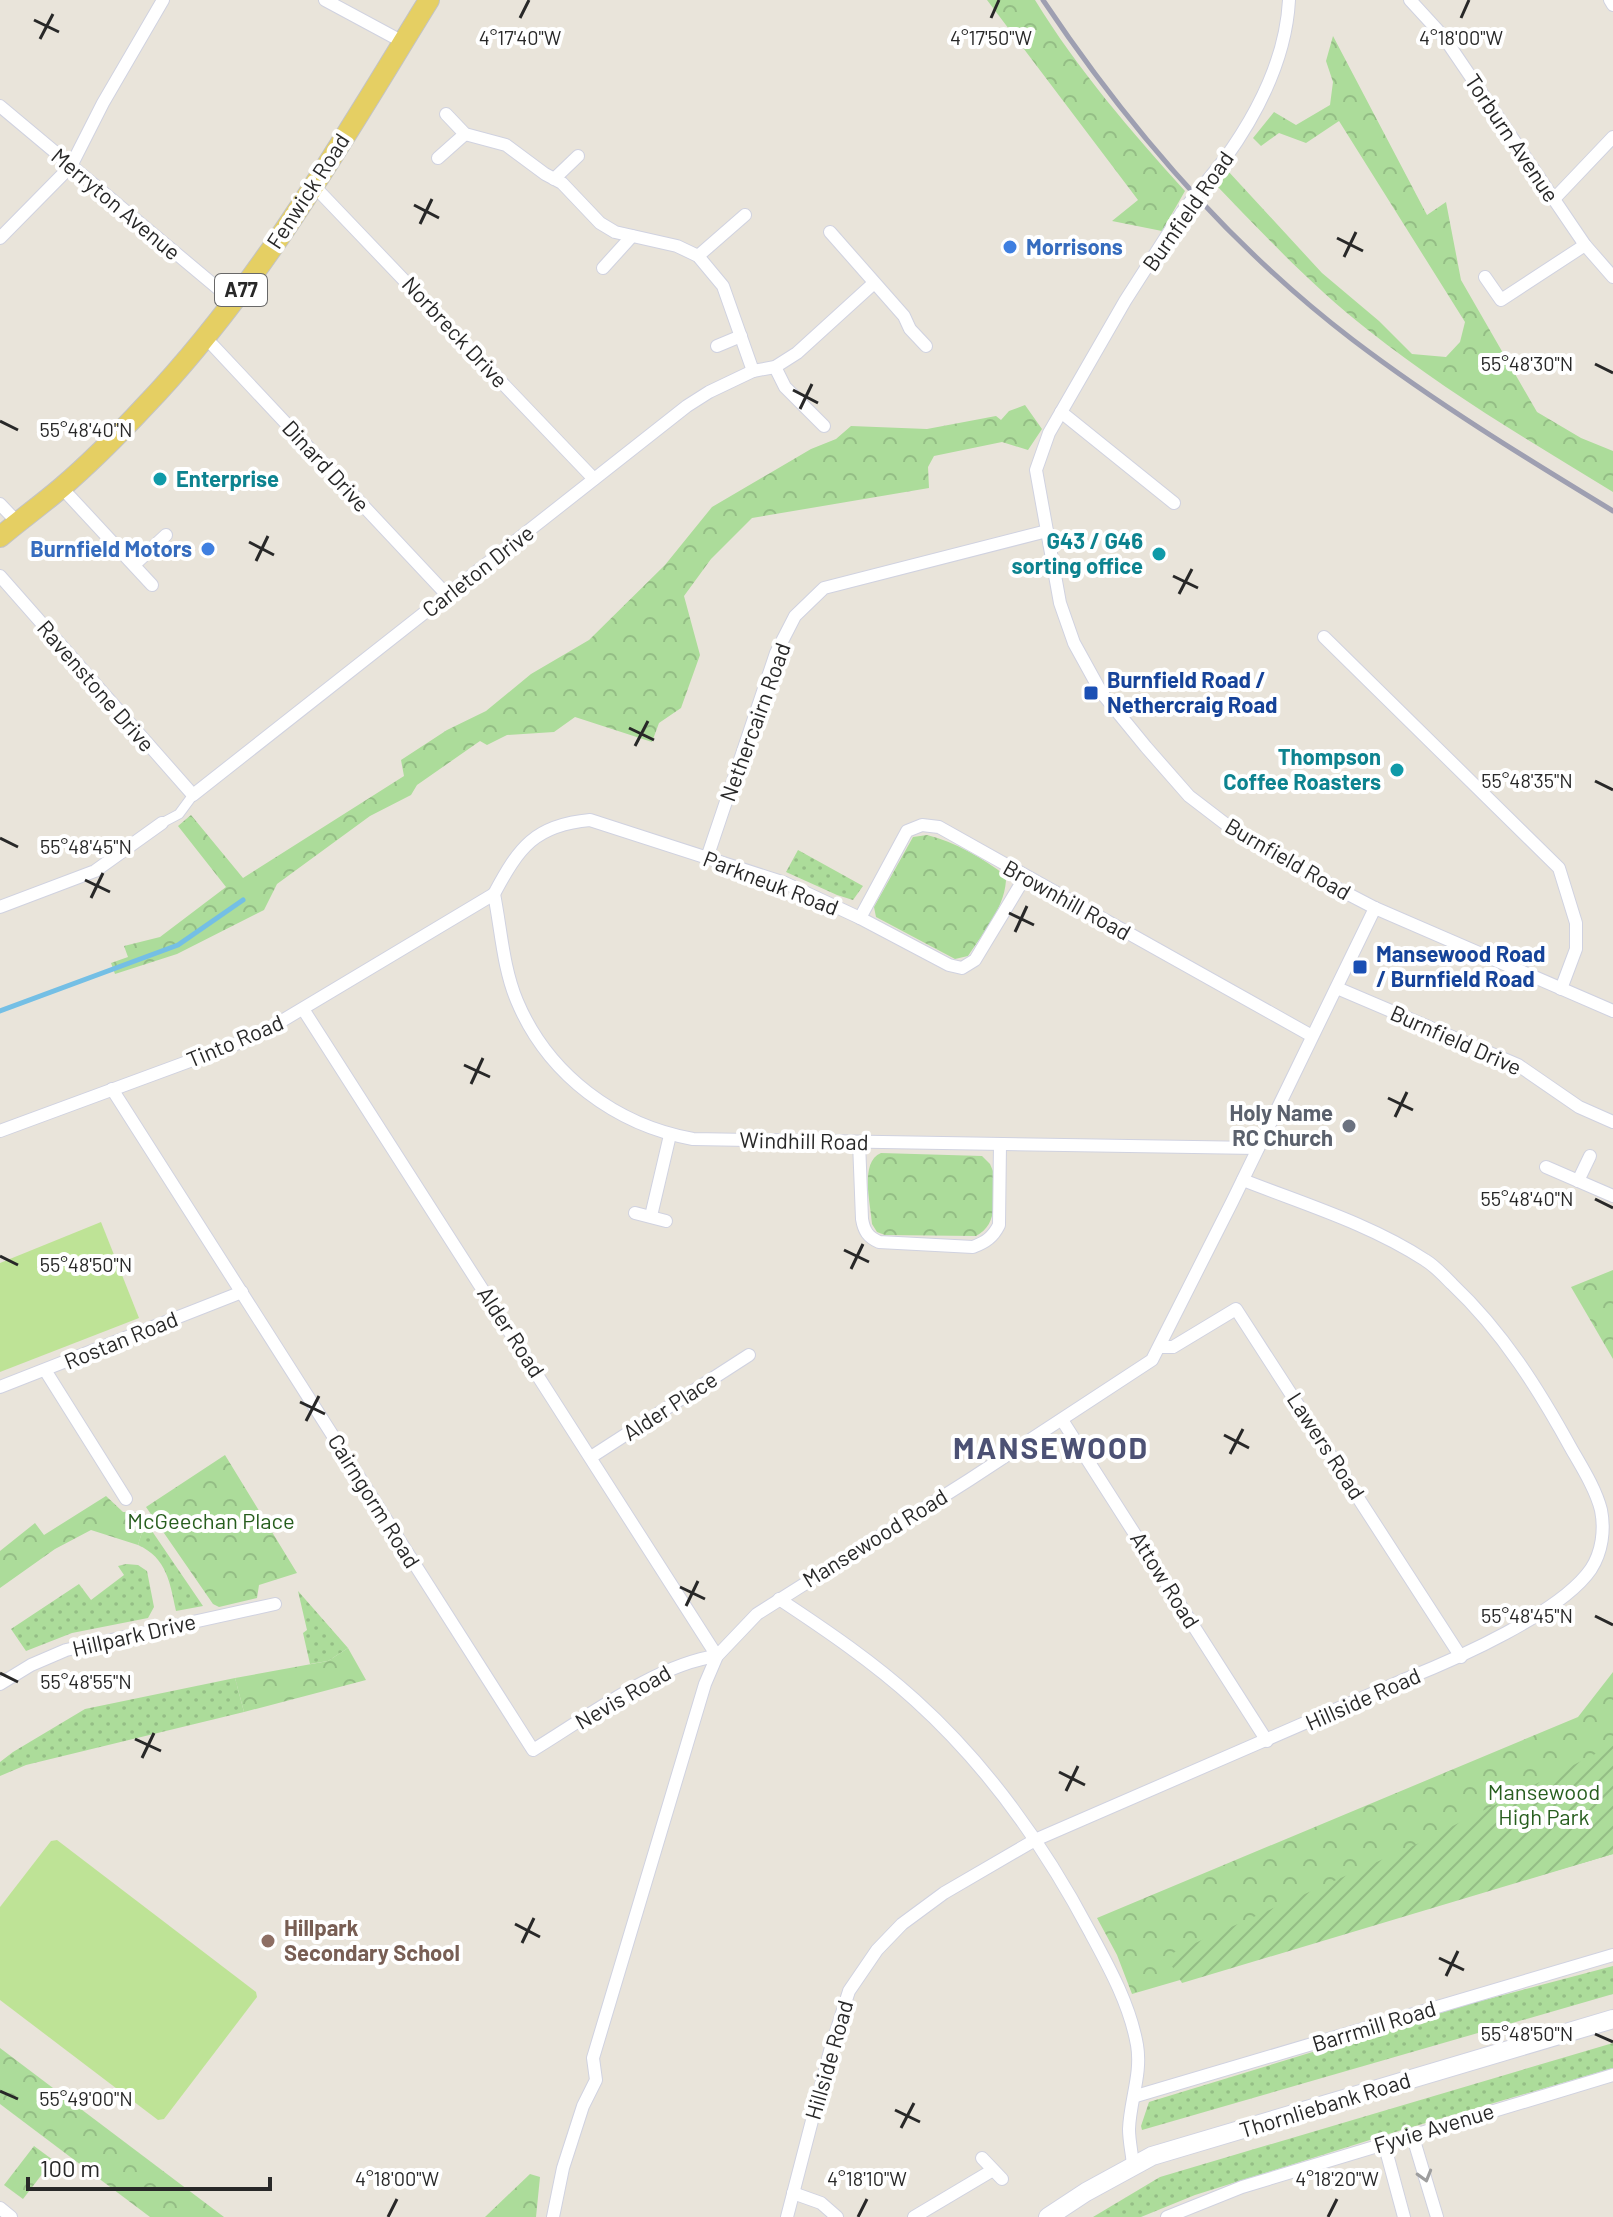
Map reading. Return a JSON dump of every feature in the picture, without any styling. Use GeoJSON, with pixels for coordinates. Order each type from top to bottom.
{"type":"FeatureCollection","features":[{"type":"Feature","properties":{"kind":"main road","name":"Fenwick Road"},"geometry":{"type":"LineString","coordinates":[[0,537],[62,488],[145,406],[205,337],[274,246],[314,186],[429,0]]}},
{"type":"Feature","properties":{"kind":"main road","name":"Thornliebank Road"},"geometry":{"type":"LineString","coordinates":[[1048,2217],[1152,2156],[1613,2019]]}},
{"type":"Feature","properties":{"kind":"street"},"geometry":{"type":"LineString","coordinates":[[0,238],[71,166],[103,103],[163,0]]}},
{"type":"Feature","properties":{"kind":"street"},"geometry":{"type":"LineString","coordinates":[[325,0],[403,42]]}},
{"type":"Feature","properties":{"kind":"street","name":"Burnfield Road"},"geometry":{"type":"LineString","coordinates":[[1289,0],[1284,43],[1264,95],[1224,160],[1182,212],[1125,301],[1049,433],[1036,470],[1060,603],[1074,643],[1101,692],[1189,796],[1236,832],[1375,908],[1613,1011]]}},
{"type":"Feature","properties":{"kind":"street","name":"Torburn Avenue"},"geometry":{"type":"LineString","coordinates":[[1410,0],[1443,36],[1585,245],[1613,277]]}},
{"type":"Feature","properties":{"kind":"street","name":"Merryton Avenue"},"geometry":{"type":"LineString","coordinates":[[0,106],[233,301]]}},
{"type":"Feature","properties":{"kind":"street"},"geometry":{"type":"LineString","coordinates":[[446,114],[465,134],[506,145],[570,190],[600,223],[615,232],[677,246],[698,256],[723,286],[753,371]]}},
{"type":"Feature","properties":{"kind":"street"},"geometry":{"type":"LineString","coordinates":[[438,158],[465,134]]}},
{"type":"Feature","properties":{"kind":"street"},"geometry":{"type":"LineString","coordinates":[[1554,199],[1613,137]]}},
{"type":"Feature","properties":{"kind":"street"},"geometry":{"type":"LineString","coordinates":[[554,179],[578,156]]}},
{"type":"Feature","properties":{"kind":"street","name":"Norbreck Drive"},"geometry":{"type":"LineString","coordinates":[[314,186],[594,479]]}},
{"type":"Feature","properties":{"kind":"street"},"geometry":{"type":"LineString","coordinates":[[698,256],[745,215]]}},
{"type":"Feature","properties":{"kind":"street"},"geometry":{"type":"LineString","coordinates":[[830,232],[904,316],[910,329],[926,346]]}},
{"type":"Feature","properties":{"kind":"street"},"geometry":{"type":"LineString","coordinates":[[603,268],[632,236]]}},
{"type":"Feature","properties":{"kind":"street"},"geometry":{"type":"LineString","coordinates":[[1485,277],[1501,300],[1585,245]]}},
{"type":"Feature","properties":{"kind":"street","name":"Carleton Drive"},"geometry":{"type":"LineString","coordinates":[[193,795],[698,399],[753,371],[775,367],[797,353],[874,283]]}},
{"type":"Feature","properties":{"kind":"street"},"geometry":{"type":"LineString","coordinates":[[717,346],[741,336]]}},
{"type":"Feature","properties":{"kind":"street","name":"Dinard Drive"},"geometry":{"type":"LineString","coordinates":[[205,337],[447,595]]}},
{"type":"Feature","properties":{"kind":"street"},"geometry":{"type":"LineString","coordinates":[[775,367],[785,387],[824,426]]}},
{"type":"Feature","properties":{"kind":"street"},"geometry":{"type":"LineString","coordinates":[[1061,412],[1174,503]]}},
{"type":"Feature","properties":{"kind":"street"},"geometry":{"type":"LineString","coordinates":[[62,488],[152,585]]}},
{"type":"Feature","properties":{"kind":"street"},"geometry":{"type":"LineString","coordinates":[[0,504],[17,522]]}},
{"type":"Feature","properties":{"kind":"street","name":"Nethercairn Road"},"geometry":{"type":"LineString","coordinates":[[707,858],[776,653],[795,616],[824,588],[1047,531]]}},
{"type":"Feature","properties":{"kind":"street"},"geometry":{"type":"LineString","coordinates":[[135,564],[166,535]]}},
{"type":"Feature","properties":{"kind":"street","name":"Ravenstone Drive"},"geometry":{"type":"LineString","coordinates":[[0,576],[193,795]]}},
{"type":"Feature","properties":{"kind":"street"},"geometry":{"type":"LineString","coordinates":[[1324,637],[1559,868],[1576,923],[1576,949],[1561,989]]}},
{"type":"Feature","properties":{"kind":"street"},"geometry":{"type":"LineString","coordinates":[[0,907],[95,871],[179,814],[193,795]]}},
{"type":"Feature","properties":{"kind":"street","name":"Parkneuk Road"},"geometry":{"type":"LineString","coordinates":[[494,894],[525,843],[563,822],[590,820],[785,883],[949,965],[962,968],[975,960],[1025,877]]}},
{"type":"Feature","properties":{"kind":"street","name":"Brownhill Road"},"geometry":{"type":"LineString","coordinates":[[860,918],[907,831],[922,825],[939,827],[1312,1036]]}},
{"type":"Feature","properties":{"kind":"street","name":"Tinto Road"},"geometry":{"type":"LineString","coordinates":[[0,1131],[255,1037],[494,894]]}},
{"type":"Feature","properties":{"kind":"street","name":"Windhill Road"},"geometry":{"type":"LineString","coordinates":[[494,894],[505,960],[516,999],[545,1051],[594,1098],[624,1116],[670,1135],[693,1139],[1258,1148]]}},
{"type":"Feature","properties":{"kind":"street","name":"Mansewood Road"},"geometry":{"type":"LineString","coordinates":[[553,2217],[563,2168],[583,2106],[596,2080],[593,2058],[705,1684],[717,1656],[743,1627],[779,1599],[1152,1360],[1375,908]]}},
{"type":"Feature","properties":{"kind":"street","name":"Burnfield Drive"},"geometry":{"type":"LineString","coordinates":[[1337,988],[1518,1065],[1579,1107],[1613,1122]]}},
{"type":"Feature","properties":{"kind":"street","name":"Alder Road"},"geometry":{"type":"LineString","coordinates":[[303,1009],[717,1656]]}},
{"type":"Feature","properties":{"kind":"street","name":"Cairngorm Road"},"geometry":{"type":"LineString","coordinates":[[112,1089],[533,1750]]}},
{"type":"Feature","properties":{"kind":"street"},"geometry":{"type":"LineString","coordinates":[[651,1216],[670,1135]]}},
{"type":"Feature","properties":{"kind":"street"},"geometry":{"type":"LineString","coordinates":[[859,1142],[862,1219],[864,1230],[872,1238],[879,1242],[973,1247],[985,1243],[999,1225],[1000,1144]]}},
{"type":"Feature","properties":{"kind":"street"},"geometry":{"type":"LineString","coordinates":[[1578,1181],[1590,1156]]}},
{"type":"Feature","properties":{"kind":"street"},"geometry":{"type":"LineString","coordinates":[[1546,1167],[1613,1196]]}},
{"type":"Feature","properties":{"kind":"street","name":"Hillside Road"},"geometry":{"type":"LineString","coordinates":[[787,2217],[830,2051],[849,1991],[877,1950],[902,1924],[944,1893],[1035,1840],[1461,1657],[1557,1601],[1591,1570],[1600,1551],[1601,1510],[1587,1477],[1540,1392],[1500,1336],[1465,1296],[1429,1262],[1387,1238],[1243,1180]]}},
{"type":"Feature","properties":{"kind":"street"},"geometry":{"type":"LineString","coordinates":[[635,1213],[666,1221]]}},
{"type":"Feature","properties":{"kind":"street","name":"Rostan Road"},"geometry":{"type":"LineString","coordinates":[[0,1387],[242,1292]]}},
{"type":"Feature","properties":{"kind":"street","name":"Lawers Road"},"geometry":{"type":"LineString","coordinates":[[1160,1347],[1173,1347],[1236,1309],[1461,1657]]}},
{"type":"Feature","properties":{"kind":"street","name":"Alder Place"},"geometry":{"type":"LineString","coordinates":[[591,1457],[749,1355]]}},
{"type":"Feature","properties":{"kind":"street"},"geometry":{"type":"LineString","coordinates":[[45,1370],[126,1499]]}},
{"type":"Feature","properties":{"kind":"street","name":"Attow Road"},"geometry":{"type":"LineString","coordinates":[[1062,1420],[1267,1741]]}},
{"type":"Feature","properties":{"kind":"street"},"geometry":{"type":"LineString","coordinates":[[779,1599],[865,1658],[915,1700],[976,1763],[1035,1840],[1108,1966],[1128,2016],[1137,2046],[1136,2096],[1129,2131],[1133,2165]]}},
{"type":"Feature","properties":{"kind":"street","name":"Hillpark Drive"},"geometry":{"type":"LineString","coordinates":[[0,1684],[31,1665],[66,1650],[275,1604]]}},
{"type":"Feature","properties":{"kind":"street","name":"Nevis Road"},"geometry":{"type":"LineString","coordinates":[[533,1750],[658,1674],[698,1658],[717,1656]]}},
{"type":"Feature","properties":{"kind":"street","name":"Barrmill Road"},"geometry":{"type":"LineString","coordinates":[[1136,2096],[1613,1955]]}},
{"type":"Feature","properties":{"kind":"street","name":"Fyvie Avenue"},"geometry":{"type":"LineString","coordinates":[[1167,2217],[1242,2187],[1613,2075]]}},
{"type":"Feature","properties":{"kind":"street"},"geometry":{"type":"LineString","coordinates":[[1412,2134],[1437,2217]]}},
{"type":"Feature","properties":{"kind":"street"},"geometry":{"type":"LineString","coordinates":[[1384,2143],[1404,2217]]}},
{"type":"Feature","properties":{"kind":"street"},"geometry":{"type":"LineString","coordinates":[[914,2217],[998,2175],[982,2158]]}},
{"type":"Feature","properties":{"kind":"street"},"geometry":{"type":"LineString","coordinates":[[793,2193],[821,2203],[837,2217]]}},
{"type":"Feature","properties":{"kind":"street"},"geometry":{"type":"LineString","coordinates":[[0,2208],[11,2217]]}},
{"type":"Feature","properties":{"kind":"green space"},"geometry":{"type":"Polygon","coordinates":[[[987,0],[1035,0],[1106,99],[1185,191],[1162,231],[1112,221],[1138,200],[987,0]]]}},
{"type":"Feature","properties":{"kind":"green space"},"geometry":{"type":"Polygon","coordinates":[[[1333,36],[1427,215],[1446,202],[1461,280],[1537,412],[1581,438],[1613,451],[1613,492],[1457,395],[1368,330],[1309,279],[1217,186],[1228,171],[1322,273],[1379,321],[1412,354],[1446,357],[1460,342],[1465,322],[1339,121],[1306,143],[1279,133],[1261,146],[1253,138],[1274,112],[1296,125],[1330,105],[1333,82],[1326,61],[1333,36]]]}},
{"type":"Feature","properties":{"kind":"green space"},"geometry":{"type":"Polygon","coordinates":[[[1025,405],[1042,429],[1028,450],[1002,442],[934,456],[928,467],[929,488],[752,518],[711,559],[684,596],[700,655],[681,708],[659,723],[652,742],[575,717],[554,732],[507,735],[487,745],[480,741],[417,785],[411,795],[370,816],[277,884],[264,910],[177,954],[115,974],[111,963],[128,957],[124,946],[160,937],[226,887],[178,826],[191,815],[243,878],[404,776],[401,760],[447,730],[486,711],[531,674],[589,640],[665,565],[712,507],[811,449],[836,439],[851,426],[927,429],[996,416],[1001,420],[1009,411],[1025,405]]]}},
{"type":"Feature","properties":{"kind":"green space"},"geometry":{"type":"Polygon","coordinates":[[[927,835],[968,851],[1006,876],[1003,898],[968,956],[955,959],[876,917],[874,907],[913,837],[927,835]]]}},
{"type":"Feature","properties":{"kind":"green space"},"geometry":{"type":"Polygon","coordinates":[[[798,850],[863,886],[853,900],[786,872],[798,850]]]}},
{"type":"Feature","properties":{"kind":"green space"},"geometry":{"type":"Polygon","coordinates":[[[881,1153],[982,1156],[993,1171],[994,1208],[989,1224],[976,1236],[885,1235],[877,1232],[872,1224],[868,1174],[874,1158],[881,1153]]]}},
{"type":"Feature","properties":{"kind":"green space"},"geometry":{"type":"Polygon","coordinates":[[[101,1222],[139,1318],[0,1372],[0,1263],[101,1222]]]}},
{"type":"Feature","properties":{"kind":"green space"},"geometry":{"type":"Polygon","coordinates":[[[1613,1270],[1613,1359],[1571,1287],[1613,1270]]]}},
{"type":"Feature","properties":{"kind":"green space","name":"McGeechan Place"},"geometry":{"type":"Polygon","coordinates":[[[225,1455],[297,1573],[259,1585],[257,1598],[219,1607],[213,1604],[146,1507],[225,1455]]]}},
{"type":"Feature","properties":{"kind":"green space"},"geometry":{"type":"Polygon","coordinates":[[[106,1496],[123,1512],[139,1512],[143,1529],[138,1545],[91,1530],[55,1549],[0,1588],[0,1551],[35,1523],[44,1535],[106,1496]]]}},
{"type":"Feature","properties":{"kind":"green space"},"geometry":{"type":"Polygon","coordinates":[[[139,1512],[203,1606],[176,1611],[166,1572],[148,1550],[138,1545],[143,1529],[139,1512]]]}},
{"type":"Feature","properties":{"kind":"green space"},"geometry":{"type":"Polygon","coordinates":[[[138,1565],[147,1571],[154,1607],[148,1618],[72,1633],[26,1651],[11,1629],[79,1584],[91,1600],[124,1575],[118,1566],[138,1565]]]}},
{"type":"Feature","properties":{"kind":"green space"},"geometry":{"type":"Polygon","coordinates":[[[298,1591],[348,1648],[328,1661],[310,1664],[303,1633],[307,1630],[298,1591]]]}},
{"type":"Feature","properties":{"kind":"green space"},"geometry":{"type":"Polygon","coordinates":[[[348,1648],[366,1680],[244,1712],[235,1678],[328,1661],[348,1648]]]}},
{"type":"Feature","properties":{"kind":"green space","name":"Mansewood High Park"},"geometry":{"type":"Polygon","coordinates":[[[1613,1672],[1613,1854],[1132,1994],[1117,1955],[1097,1918],[1578,1717],[1613,1672]]]}},
{"type":"Feature","properties":{"kind":"green space"},"geometry":{"type":"Polygon","coordinates":[[[235,1678],[244,1712],[26,1765],[0,1776],[0,1762],[85,1709],[235,1678]]]}},
{"type":"Feature","properties":{"kind":"green space"},"geometry":{"type":"Polygon","coordinates":[[[1613,1745],[1613,1854],[1182,1983],[1166,1956],[1417,1844],[1613,1745]]]}},
{"type":"Feature","properties":{"kind":"green space"},"geometry":{"type":"Polygon","coordinates":[[[57,1840],[256,1992],[257,1997],[164,2119],[158,2120],[0,2000],[0,1907],[51,1841],[57,1840]]]}},
{"type":"Feature","properties":{"kind":"green space"},"geometry":{"type":"Polygon","coordinates":[[[1613,1966],[1613,1994],[1142,2130],[1149,2102],[1473,2003],[1613,1966]]]}},
{"type":"Feature","properties":{"kind":"green space"},"geometry":{"type":"Polygon","coordinates":[[[1613,2043],[1613,2068],[1195,2195],[1141,2217],[1093,2217],[1160,2177],[1613,2043]]]}},
{"type":"Feature","properties":{"kind":"green space"},"geometry":{"type":"Polygon","coordinates":[[[0,2048],[224,2217],[150,2217],[0,2104],[0,2048]]]}},
{"type":"Feature","properties":{"kind":"green space"},"geometry":{"type":"Polygon","coordinates":[[[34,2146],[53,2160],[23,2199],[4,2185],[34,2146]]]}},
{"type":"Feature","properties":{"kind":"green space"},"geometry":{"type":"Polygon","coordinates":[[[530,2174],[540,2177],[536,2217],[485,2217],[530,2174]]]}},
{"type":"Feature","properties":{"kind":"waterway"},"geometry":{"type":"LineString","coordinates":[[0,1011],[178,945],[243,900]]}},
{"type":"Feature","properties":{"kind":"railway"},"geometry":{"type":"LineString","coordinates":[[1043,0],[1146,139],[1265,266],[1353,340],[1416,386],[1613,511]]}},
{"type":"Feature","properties":{"kind":"place","name":"Morrisons"},"geometry":{"type":"Point","coordinates":[1010,247]}},
{"type":"Feature","properties":{"kind":"place","name":"Enterprise"},"geometry":{"type":"Point","coordinates":[160,479]}},
{"type":"Feature","properties":{"kind":"place","name":"Burnfield Motors"},"geometry":{"type":"Point","coordinates":[208,549]}},
{"type":"Feature","properties":{"kind":"place","name":"G43 / G46 sorting office"},"geometry":{"type":"Point","coordinates":[1159,554]}},
{"type":"Feature","properties":{"kind":"place","name":"Burnfield Road / Nethercraig Road"},"geometry":{"type":"Point","coordinates":[1091,693]}},
{"type":"Feature","properties":{"kind":"place","name":"Thompson Coffee Roasters"},"geometry":{"type":"Point","coordinates":[1397,770]}},
{"type":"Feature","properties":{"kind":"place","name":"Mansewood Road / Burnfield Road"},"geometry":{"type":"Point","coordinates":[1360,967]}},
{"type":"Feature","properties":{"kind":"place","name":"Holy Name RC Church"},"geometry":{"type":"Point","coordinates":[1349,1126]}},
{"type":"Feature","properties":{"kind":"place","name":"Hillpark Secondary School"},"geometry":{"type":"Point","coordinates":[268,1941]}},
{"type":"Feature","properties":{"kind":"district","name":"MANSEWOOD"},"geometry":{"type":"Point","coordinates":[1051,1449]}}]}
